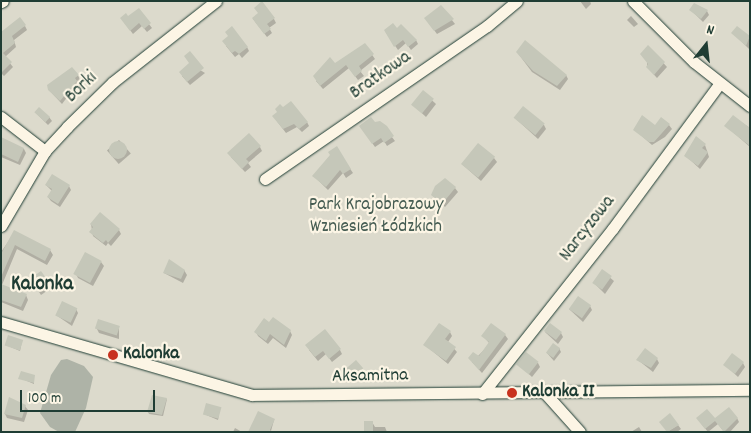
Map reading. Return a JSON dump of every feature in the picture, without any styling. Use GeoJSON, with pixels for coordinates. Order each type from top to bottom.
{"type":"FeatureCollection","features":[{"type":"Feature","properties":{"kind":"street","name":"Borki"},"geometry":{"type":"LineString","coordinates":[[1,226],[45,151],[113,82],[216,1]]}},
{"type":"Feature","properties":{"kind":"street","name":"Bratkowa"},"geometry":{"type":"LineString","coordinates":[[265,179],[487,26],[517,1]]}},
{"type":"Feature","properties":{"kind":"street"},"geometry":{"type":"LineString","coordinates":[[633,1],[720,84],[750,106]]}},
{"type":"Feature","properties":{"kind":"street","name":"Narcyzowa"},"geometry":{"type":"LineString","coordinates":[[482,394],[613,228],[720,84]]}},
{"type":"Feature","properties":{"kind":"street"},"geometry":{"type":"LineString","coordinates":[[1,117],[45,151]]}},
{"type":"Feature","properties":{"kind":"street","name":"Aksamitna"},"geometry":{"type":"LineString","coordinates":[[1,322],[252,395],[750,390]]}},
{"type":"Feature","properties":{"kind":"street"},"geometry":{"type":"LineString","coordinates":[[545,393],[580,432]]}},
{"type":"Feature","properties":{"kind":"green space","name":"Park Krajobrazowy Wzniesień Łódzkich"},"geometry":{"type":"Polygon","coordinates":[[[1,1],[750,1],[750,432],[1,432],[1,1]]]}},
{"type":"Feature","properties":{"kind":"shaded area"},"geometry":{"type":"Polygon","coordinates":[[[67,359],[84,366],[93,377],[86,408],[75,432],[59,432],[50,427],[40,413],[51,375],[61,360],[67,359]]]}},
{"type":"Feature","properties":{"kind":"building"},"geometry":{"type":"Polygon","coordinates":[[[262,1],[275,18],[267,24],[271,29],[264,34],[252,18],[258,13],[254,8],[262,1]]]}},
{"type":"Feature","properties":{"kind":"building"},"geometry":{"type":"Polygon","coordinates":[[[694,3],[708,10],[701,19],[689,10],[694,3]]]}},
{"type":"Feature","properties":{"kind":"building"},"geometry":{"type":"Polygon","coordinates":[[[441,5],[454,19],[434,31],[424,18],[441,5]]]}},
{"type":"Feature","properties":{"kind":"building"},"geometry":{"type":"Polygon","coordinates":[[[139,8],[151,23],[144,29],[139,23],[130,31],[120,18],[126,13],[128,16],[139,8]]]}},
{"type":"Feature","properties":{"kind":"building"},"geometry":{"type":"Polygon","coordinates":[[[20,17],[26,25],[12,36],[15,43],[3,53],[12,62],[1,73],[1,32],[20,17]]]}},
{"type":"Feature","properties":{"kind":"building"},"geometry":{"type":"Polygon","coordinates":[[[393,23],[397,28],[401,24],[417,40],[408,47],[403,40],[394,47],[384,30],[393,23]]]}},
{"type":"Feature","properties":{"kind":"building"},"geometry":{"type":"Polygon","coordinates":[[[232,26],[248,47],[239,54],[235,51],[232,53],[222,41],[228,36],[225,32],[232,26]]]}},
{"type":"Feature","properties":{"kind":"building"},"geometry":{"type":"Polygon","coordinates":[[[737,26],[750,36],[746,46],[731,33],[737,26]]]}},
{"type":"Feature","properties":{"kind":"building"},"geometry":{"type":"Polygon","coordinates":[[[525,40],[567,75],[557,86],[533,71],[516,52],[525,40]]]}},
{"type":"Feature","properties":{"kind":"building"},"geometry":{"type":"Polygon","coordinates":[[[365,43],[374,54],[359,66],[362,71],[355,77],[346,65],[320,86],[313,76],[330,57],[335,63],[365,43]]]}},
{"type":"Feature","properties":{"kind":"building"},"geometry":{"type":"Polygon","coordinates":[[[648,45],[665,62],[654,75],[646,67],[648,64],[640,54],[648,45]]]}},
{"type":"Feature","properties":{"kind":"building"},"geometry":{"type":"Polygon","coordinates":[[[190,51],[204,68],[187,82],[179,72],[189,63],[184,56],[190,51]]]}},
{"type":"Feature","properties":{"kind":"building"},"geometry":{"type":"Polygon","coordinates":[[[72,67],[79,75],[75,78],[77,81],[60,101],[48,90],[47,85],[72,67]]]}},
{"type":"Feature","properties":{"kind":"building"},"geometry":{"type":"Polygon","coordinates":[[[423,90],[434,99],[422,114],[411,105],[423,90]]]}},
{"type":"Feature","properties":{"kind":"building"},"geometry":{"type":"Polygon","coordinates":[[[291,101],[308,122],[299,129],[294,124],[283,129],[272,116],[277,112],[275,109],[280,104],[283,107],[291,101]]]}},
{"type":"Feature","properties":{"kind":"building"},"geometry":{"type":"Polygon","coordinates":[[[523,106],[545,124],[535,135],[514,118],[523,106]]]}},
{"type":"Feature","properties":{"kind":"building"},"geometry":{"type":"Polygon","coordinates":[[[39,107],[50,117],[45,122],[34,112],[39,107]]]}},
{"type":"Feature","properties":{"kind":"building"},"geometry":{"type":"Polygon","coordinates":[[[642,115],[655,125],[661,117],[670,124],[654,142],[649,142],[633,130],[642,115]]]}},
{"type":"Feature","properties":{"kind":"building"},"geometry":{"type":"Polygon","coordinates":[[[733,115],[750,128],[750,146],[724,126],[733,115]]]}},
{"type":"Feature","properties":{"kind":"building"},"geometry":{"type":"Polygon","coordinates":[[[371,117],[375,122],[380,121],[387,126],[394,136],[384,143],[381,138],[372,144],[359,126],[371,117]]]}},
{"type":"Feature","properties":{"kind":"building"},"geometry":{"type":"Polygon","coordinates":[[[249,133],[261,146],[246,159],[249,162],[242,169],[227,153],[249,133]]]}},
{"type":"Feature","properties":{"kind":"building"},"geometry":{"type":"Polygon","coordinates":[[[696,136],[706,144],[702,148],[708,152],[698,166],[684,156],[696,136]]]}},
{"type":"Feature","properties":{"kind":"building"},"geometry":{"type":"Polygon","coordinates":[[[1,137],[24,148],[18,162],[1,154],[1,137]]]}},
{"type":"Feature","properties":{"kind":"building"},"geometry":{"type":"Polygon","coordinates":[[[114,141],[122,141],[127,146],[125,157],[114,159],[109,154],[109,146],[114,141]]]}},
{"type":"Feature","properties":{"kind":"building"},"geometry":{"type":"Polygon","coordinates":[[[478,143],[495,157],[478,178],[461,164],[478,143]]]}},
{"type":"Feature","properties":{"kind":"building"},"geometry":{"type":"Polygon","coordinates":[[[337,146],[351,169],[343,174],[340,170],[326,187],[312,176],[330,155],[328,152],[337,146]]]}},
{"type":"Feature","properties":{"kind":"building"},"geometry":{"type":"Polygon","coordinates":[[[52,174],[70,185],[58,204],[47,197],[52,189],[45,185],[52,174]]]}},
{"type":"Feature","properties":{"kind":"building"},"geometry":{"type":"Polygon","coordinates":[[[445,178],[456,187],[442,204],[431,195],[435,186],[445,178]]]}},
{"type":"Feature","properties":{"kind":"building"},"geometry":{"type":"Polygon","coordinates":[[[100,212],[120,229],[108,243],[106,240],[103,243],[89,232],[93,227],[90,224],[100,212]]]}},
{"type":"Feature","properties":{"kind":"building"},"geometry":{"type":"Polygon","coordinates":[[[14,230],[51,249],[45,261],[15,245],[1,277],[1,254],[14,230]]]}},
{"type":"Feature","properties":{"kind":"building"},"geometry":{"type":"Polygon","coordinates":[[[85,252],[102,261],[90,283],[73,274],[85,252]]]}},
{"type":"Feature","properties":{"kind":"building"},"geometry":{"type":"Polygon","coordinates":[[[169,259],[185,270],[181,279],[163,273],[169,259]]]}},
{"type":"Feature","properties":{"kind":"building"},"geometry":{"type":"Polygon","coordinates":[[[602,269],[612,276],[602,290],[592,283],[602,269]]]}},
{"type":"Feature","properties":{"kind":"building"},"geometry":{"type":"Polygon","coordinates":[[[41,271],[50,284],[39,292],[30,279],[41,271]]]}},
{"type":"Feature","properties":{"kind":"building"},"geometry":{"type":"Polygon","coordinates":[[[1,284],[27,294],[21,307],[1,300],[1,284]]]}},
{"type":"Feature","properties":{"kind":"building"},"geometry":{"type":"Polygon","coordinates":[[[578,296],[591,305],[582,318],[569,309],[578,296]]]}},
{"type":"Feature","properties":{"kind":"building"},"geometry":{"type":"Polygon","coordinates":[[[62,301],[77,308],[71,323],[55,316],[62,301]]]}},
{"type":"Feature","properties":{"kind":"building"},"geometry":{"type":"Polygon","coordinates":[[[273,317],[291,330],[284,345],[270,334],[266,341],[254,332],[264,318],[269,322],[273,317]]]}},
{"type":"Feature","properties":{"kind":"building"},"geometry":{"type":"Polygon","coordinates":[[[98,319],[120,326],[117,336],[95,329],[98,319]]]}},
{"type":"Feature","properties":{"kind":"building"},"geometry":{"type":"Polygon","coordinates":[[[439,323],[451,331],[445,339],[456,347],[446,361],[423,345],[439,323]]]}},
{"type":"Feature","properties":{"kind":"building"},"geometry":{"type":"Polygon","coordinates":[[[491,323],[506,334],[479,370],[468,358],[473,352],[479,356],[489,342],[481,336],[491,323]]]}},
{"type":"Feature","properties":{"kind":"building"},"geometry":{"type":"Polygon","coordinates":[[[550,323],[562,332],[556,340],[544,331],[550,323]]]}},
{"type":"Feature","properties":{"kind":"building"},"geometry":{"type":"Polygon","coordinates":[[[325,329],[341,349],[329,359],[323,351],[315,357],[305,345],[325,329]]]}},
{"type":"Feature","properties":{"kind":"building"},"geometry":{"type":"Polygon","coordinates":[[[8,335],[23,340],[20,350],[5,345],[8,335]]]}},
{"type":"Feature","properties":{"kind":"building"},"geometry":{"type":"Polygon","coordinates":[[[553,343],[560,348],[553,358],[546,353],[553,343]]]}},
{"type":"Feature","properties":{"kind":"building"},"geometry":{"type":"Polygon","coordinates":[[[645,348],[658,358],[651,368],[636,360],[645,348]]]}},
{"type":"Feature","properties":{"kind":"building"},"geometry":{"type":"Polygon","coordinates":[[[526,352],[539,362],[529,374],[516,365],[526,352]]]}},
{"type":"Feature","properties":{"kind":"building"},"geometry":{"type":"Polygon","coordinates":[[[732,353],[744,362],[735,374],[723,365],[732,353]]]}},
{"type":"Feature","properties":{"kind":"building"},"geometry":{"type":"Polygon","coordinates":[[[356,360],[363,368],[353,377],[346,369],[356,360]]]}},
{"type":"Feature","properties":{"kind":"building"},"geometry":{"type":"Polygon","coordinates":[[[21,371],[35,375],[34,383],[18,379],[21,371]]]}},
{"type":"Feature","properties":{"kind":"building"},"geometry":{"type":"Polygon","coordinates":[[[152,395],[167,398],[162,415],[147,412],[152,395]]]}},
{"type":"Feature","properties":{"kind":"building"},"geometry":{"type":"Polygon","coordinates":[[[9,397],[26,405],[22,418],[4,414],[9,397]]]}},
{"type":"Feature","properties":{"kind":"building"},"geometry":{"type":"Polygon","coordinates":[[[206,403],[221,407],[218,419],[203,415],[206,403]]]}},
{"type":"Feature","properties":{"kind":"building"},"geometry":{"type":"Polygon","coordinates":[[[729,407],[738,418],[724,432],[715,421],[705,429],[696,418],[707,409],[715,418],[729,407]]]}},
{"type":"Feature","properties":{"kind":"building"},"geometry":{"type":"Polygon","coordinates":[[[258,411],[275,419],[269,432],[248,432],[258,411]]]}},
{"type":"Feature","properties":{"kind":"building"},"geometry":{"type":"Polygon","coordinates":[[[670,413],[679,425],[667,432],[659,422],[670,413]]]}},
{"type":"Feature","properties":{"kind":"building"},"geometry":{"type":"Polygon","coordinates":[[[364,421],[373,421],[373,432],[364,432],[364,421]]]}},
{"type":"Feature","properties":{"kind":"place","name":"Kalonka"},"geometry":{"type":"Point","coordinates":[113,355]}},
{"type":"Feature","properties":{"kind":"place","name":"Kalonka II"},"geometry":{"type":"Point","coordinates":[512,393]}},
{"type":"Feature","properties":{"kind":"district","name":"Kalonka"},"geometry":{"type":"Point","coordinates":[42,285]}}]}
